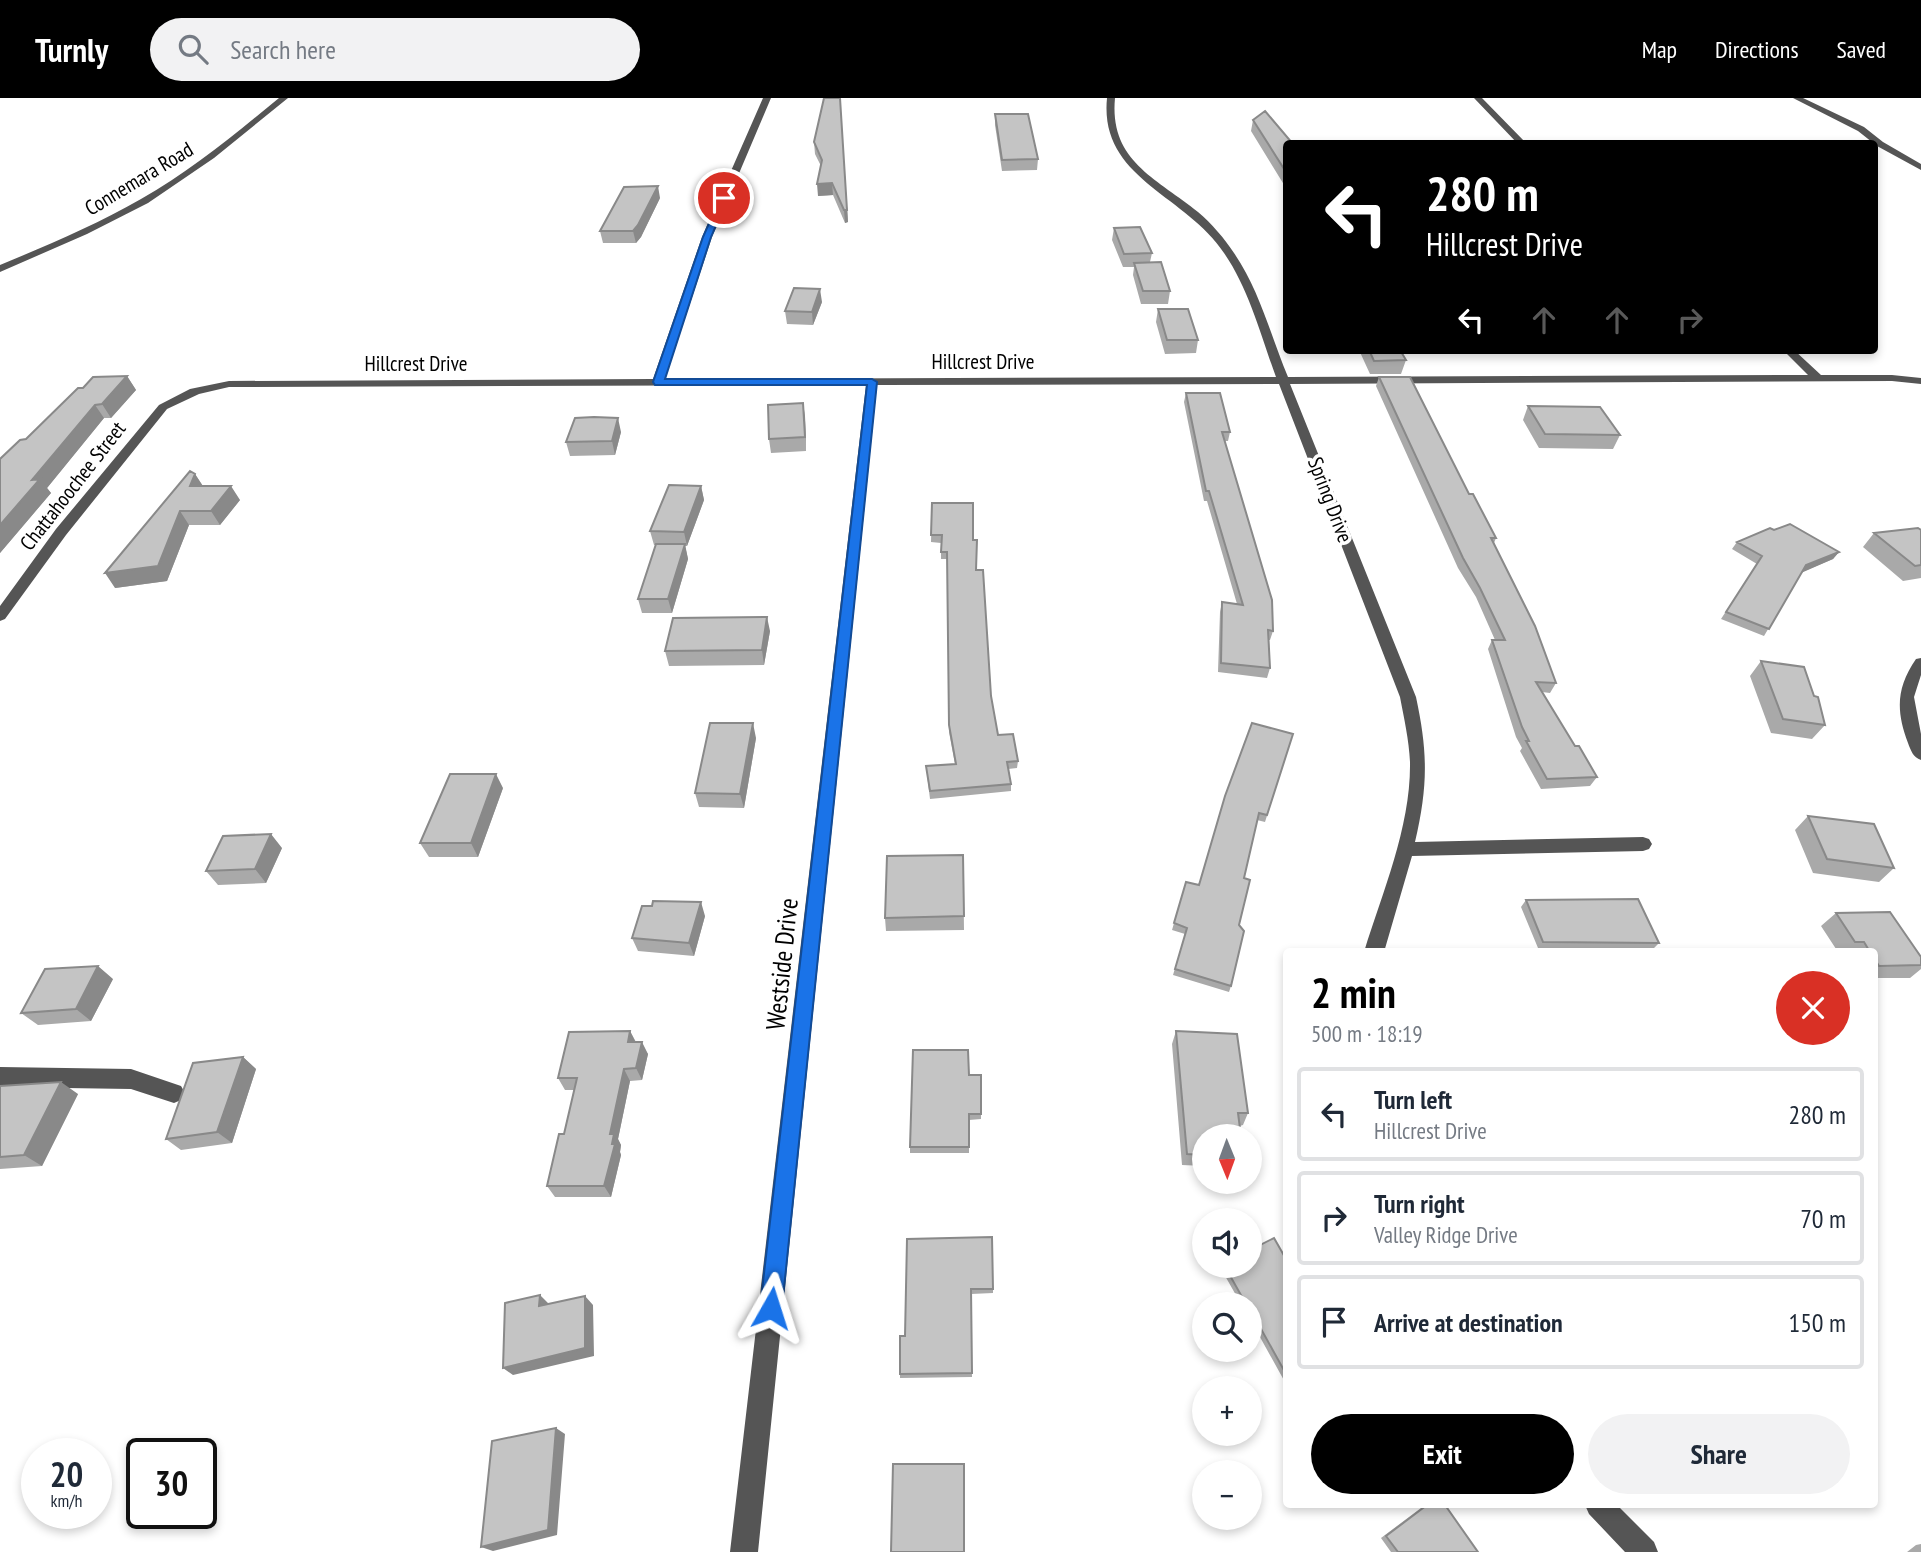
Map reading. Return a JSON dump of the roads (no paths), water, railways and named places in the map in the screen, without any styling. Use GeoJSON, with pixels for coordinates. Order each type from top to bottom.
{"type":"FeatureCollection","features":[{"type":"Feature","properties":{"kind":"street","name":"Connemara Road"},"geometry":{"type":"LineString","coordinates":[[0,269],[90,229],[161,191],[190,172],[284,98]]}},
{"type":"Feature","properties":{"kind":"street"},"geometry":{"type":"LineString","coordinates":[[658,382],[707,237],[766,98]]}},
{"type":"Feature","properties":{"kind":"street","name":"Spring Drive"},"geometry":{"type":"LineString","coordinates":[[1111,98],[1109,124],[1113,140],[1135,171],[1195,215],[1224,244],[1240,270],[1408,697],[1416,733],[1418,770],[1414,808],[1375,948]]}},
{"type":"Feature","properties":{"kind":"street"},"geometry":{"type":"LineString","coordinates":[[1478,98],[1519,140]]}},
{"type":"Feature","properties":{"kind":"street"},"geometry":{"type":"LineString","coordinates":[[1797,98],[1861,129],[1875,140]]}},
{"type":"Feature","properties":{"kind":"street"},"geometry":{"type":"LineString","coordinates":[[1878,142],[1921,167]]}},
{"type":"Feature","properties":{"kind":"street"},"geometry":{"type":"LineString","coordinates":[[1792,354],[1819,379]]}},
{"type":"Feature","properties":{"kind":"street","name":"Hillcrest Drive"},"geometry":{"type":"LineString","coordinates":[[156,416],[181,395],[205,387],[229,384],[1819,379],[1921,381]]}},
{"type":"Feature","properties":{"kind":"street","name":"Westside Drive"},"geometry":{"type":"LineString","coordinates":[[744,1552],[872,382]]}},
{"type":"Feature","properties":{"kind":"street","name":"Chattahoochee Street"},"geometry":{"type":"LineString","coordinates":[[0,616],[61,532],[156,416]]}},
{"type":"Feature","properties":{"kind":"street"},"geometry":{"type":"LineString","coordinates":[[1921,663],[1910,677],[1905,699],[1909,725],[1921,754]]}},
{"type":"Feature","properties":{"kind":"street"},"geometry":{"type":"LineString","coordinates":[[1404,849],[1643,844]]}},
{"type":"Feature","properties":{"kind":"street"},"geometry":{"type":"LineString","coordinates":[[0,1077],[131,1079],[174,1093]]}},
{"type":"Feature","properties":{"kind":"street"},"geometry":{"type":"LineString","coordinates":[[1601,1508],[1644,1552]]}}]}
